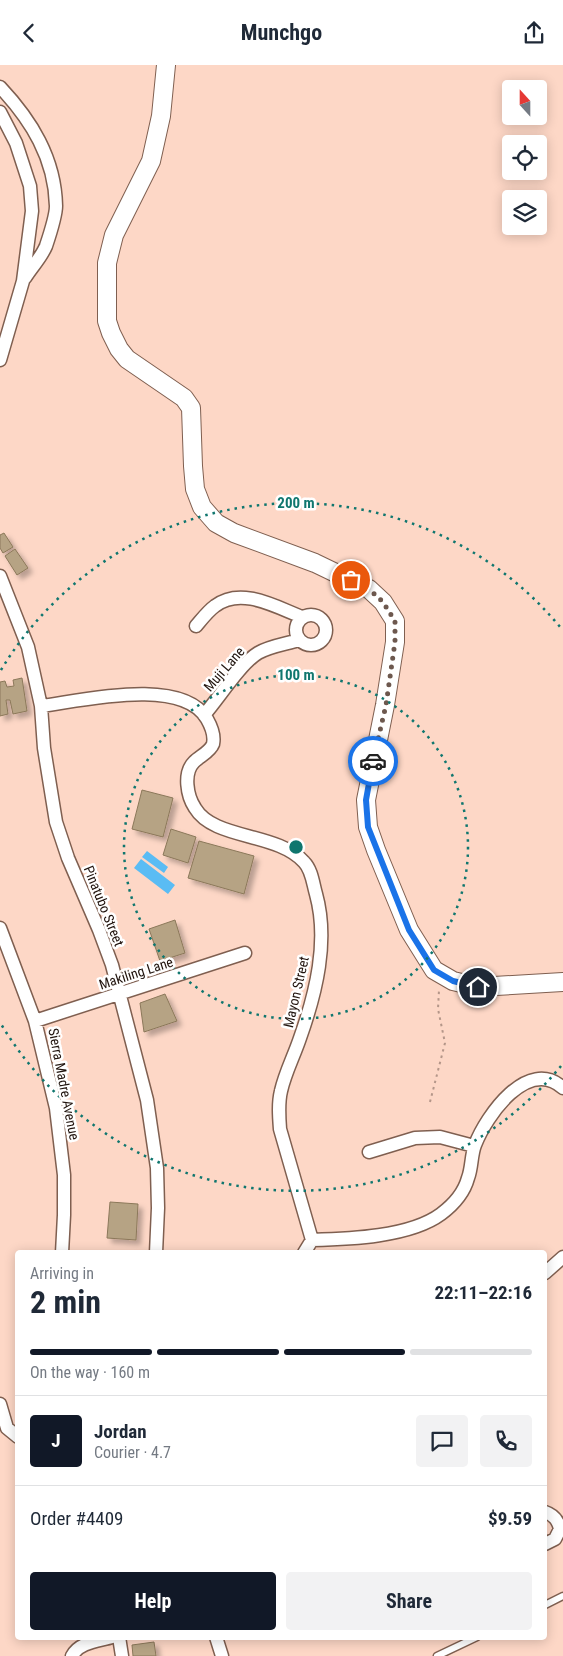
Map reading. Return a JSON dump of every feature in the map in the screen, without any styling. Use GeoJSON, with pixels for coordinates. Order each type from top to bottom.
{"type":"FeatureCollection","features":[{"type":"Feature","properties":{"kind":"street"},"geometry":{"type":"LineString","coordinates":[[166,65],[161,116],[151,161],[114,235],[107,263],[107,321],[119,349],[128,359],[184,398],[191,408],[192,466],[195,489],[202,507],[216,523],[234,533],[315,563],[369,589],[383,602],[395,621],[395,642],[386,705],[366,800],[368,827],[409,930],[434,970],[462,984],[478,987],[563,982]]}},
{"type":"Feature","properties":{"kind":"street"},"geometry":{"type":"LineString","coordinates":[[0,87],[14,102],[37,134],[53,177],[56,207],[45,248],[22,281]]}},
{"type":"Feature","properties":{"kind":"street"},"geometry":{"type":"LineString","coordinates":[[0,112],[16,143],[30,185],[32,211],[22,281],[0,360]]}},
{"type":"Feature","properties":{"kind":"street","name":"Pinatubo Street"},"geometry":{"type":"LineString","coordinates":[[0,576],[28,647],[41,706],[44,749],[56,822],[68,858],[112,965],[147,1100],[157,1168],[156,1250]]}},
{"type":"Feature","properties":{"kind":"street"},"geometry":{"type":"LineString","coordinates":[[196,626],[215,606],[225,601],[251,597],[302,617],[318,616],[326,624],[327,630],[323,640],[314,646],[309,646],[296,636],[296,626],[302,617]]}},
{"type":"Feature","properties":{"kind":"street","name":"Muji Lane"},"geometry":{"type":"LineString","coordinates":[[204,715],[230,682],[257,653],[299,640]]}},
{"type":"Feature","properties":{"kind":"street"},"geometry":{"type":"LineString","coordinates":[[41,706],[141,693],[168,696],[185,702],[204,715]]}},
{"type":"Feature","properties":{"kind":"street","name":"Mayon Street"},"geometry":{"type":"LineString","coordinates":[[204,715],[210,724],[214,738],[207,752],[190,766],[188,771],[190,797],[195,808],[204,819],[217,827],[262,839],[292,852],[305,863],[318,898],[320,918],[319,967],[308,1014],[280,1092],[279,1110],[280,1129],[312,1240]]}},
{"type":"Feature","properties":{"kind":"street","name":"Sierra Madre Avenue"},"geometry":{"type":"LineString","coordinates":[[0,928],[35,1021],[56,1108],[64,1183],[62,1250]]}},
{"type":"Feature","properties":{"kind":"street","name":"Makiling Lane"},"geometry":{"type":"LineString","coordinates":[[35,1021],[245,953]]}},
{"type":"Feature","properties":{"kind":"street"},"geometry":{"type":"LineString","coordinates":[[306,1250],[312,1240],[351,1239],[389,1233],[413,1227],[439,1215],[451,1206],[461,1194],[468,1178],[474,1146],[485,1124],[508,1095],[535,1079],[549,1080],[563,1088]]}},
{"type":"Feature","properties":{"kind":"street"},"geometry":{"type":"LineString","coordinates":[[369,1152],[416,1138],[440,1137],[474,1146]]}},
{"type":"Feature","properties":{"kind":"street"},"geometry":{"type":"LineString","coordinates":[[547,1271],[563,1257]]}},
{"type":"Feature","properties":{"kind":"street"},"geometry":{"type":"LineString","coordinates":[[0,1404],[7,1428],[15,1435]]}},
{"type":"Feature","properties":{"kind":"street"},"geometry":{"type":"LineString","coordinates":[[547,1513],[556,1519],[560,1529],[555,1539],[547,1543]]}},
{"type":"Feature","properties":{"kind":"street"},"geometry":{"type":"LineString","coordinates":[[72,1656],[75,1650],[100,1640]]}},
{"type":"Feature","properties":{"kind":"street"},"geometry":{"type":"LineString","coordinates":[[119,1640],[122,1656]]}},
{"type":"Feature","properties":{"kind":"street"},"geometry":{"type":"LineString","coordinates":[[217,1640],[222,1656]]}},
{"type":"Feature","properties":{"kind":"lane"},"geometry":{"type":"LineString","coordinates":[[547,1604],[563,1596]]}},
{"type":"Feature","properties":{"kind":"lane"},"geometry":{"type":"LineString","coordinates":[[437,1656],[470,1640]]}},
{"type":"Feature","properties":{"kind":"path"},"geometry":{"type":"LineString","coordinates":[[430,1102],[445,1043],[438,1009],[438,991],[443,976]]}},
{"type":"Feature","properties":{"kind":"water"},"geometry":{"type":"Polygon","coordinates":[[[147,851],[168,867],[164,873],[142,857],[147,851]]]}},
{"type":"Feature","properties":{"kind":"water"},"geometry":{"type":"Polygon","coordinates":[[[141,859],[175,885],[168,894],[134,868],[141,859]]]}},
{"type":"Feature","properties":{"kind":"building"},"geometry":{"type":"Polygon","coordinates":[[[4,533],[13,547],[3,553],[0,548],[0,535],[4,533]]]}},
{"type":"Feature","properties":{"kind":"building"},"geometry":{"type":"Polygon","coordinates":[[[15,549],[28,568],[17,575],[5,556],[15,549]]]}},
{"type":"Feature","properties":{"kind":"building"},"geometry":{"type":"Polygon","coordinates":[[[22,678],[27,711],[13,714],[10,700],[6,700],[8,714],[0,716],[0,682],[5,681],[7,687],[14,686],[13,680],[22,678]]]}},
{"type":"Feature","properties":{"kind":"building"},"geometry":{"type":"Polygon","coordinates":[[[142,790],[173,798],[163,837],[132,829],[142,790]]]}},
{"type":"Feature","properties":{"kind":"building"},"geometry":{"type":"Polygon","coordinates":[[[171,829],[196,837],[188,863],[163,855],[171,829]]]}},
{"type":"Feature","properties":{"kind":"building"},"geometry":{"type":"Polygon","coordinates":[[[199,841],[254,856],[244,894],[188,878],[199,841]]]}},
{"type":"Feature","properties":{"kind":"building"},"geometry":{"type":"Polygon","coordinates":[[[175,920],[185,953],[160,961],[149,929],[175,920]]]}},
{"type":"Feature","properties":{"kind":"building"},"geometry":{"type":"Polygon","coordinates":[[[165,994],[177,1021],[144,1032],[140,1003],[165,994]]]}},
{"type":"Feature","properties":{"kind":"building"},"geometry":{"type":"Polygon","coordinates":[[[110,1202],[138,1204],[136,1240],[107,1238],[110,1202]]]}},
{"type":"Feature","properties":{"kind":"building"},"geometry":{"type":"Polygon","coordinates":[[[154,1642],[156,1656],[133,1656],[132,1645],[154,1642]]]}},
{"type":"Feature","properties":{"kind":"way so far"},"geometry":{"type":"LineString","coordinates":[[351,580],[369,589],[383,602],[395,621],[395,642],[386,705],[373,761]]}},
{"type":"Feature","properties":{"kind":"route"},"geometry":{"type":"LineString","coordinates":[[373,761],[366,800],[368,827],[409,930],[434,970],[453,981],[478,987]]}}]}
